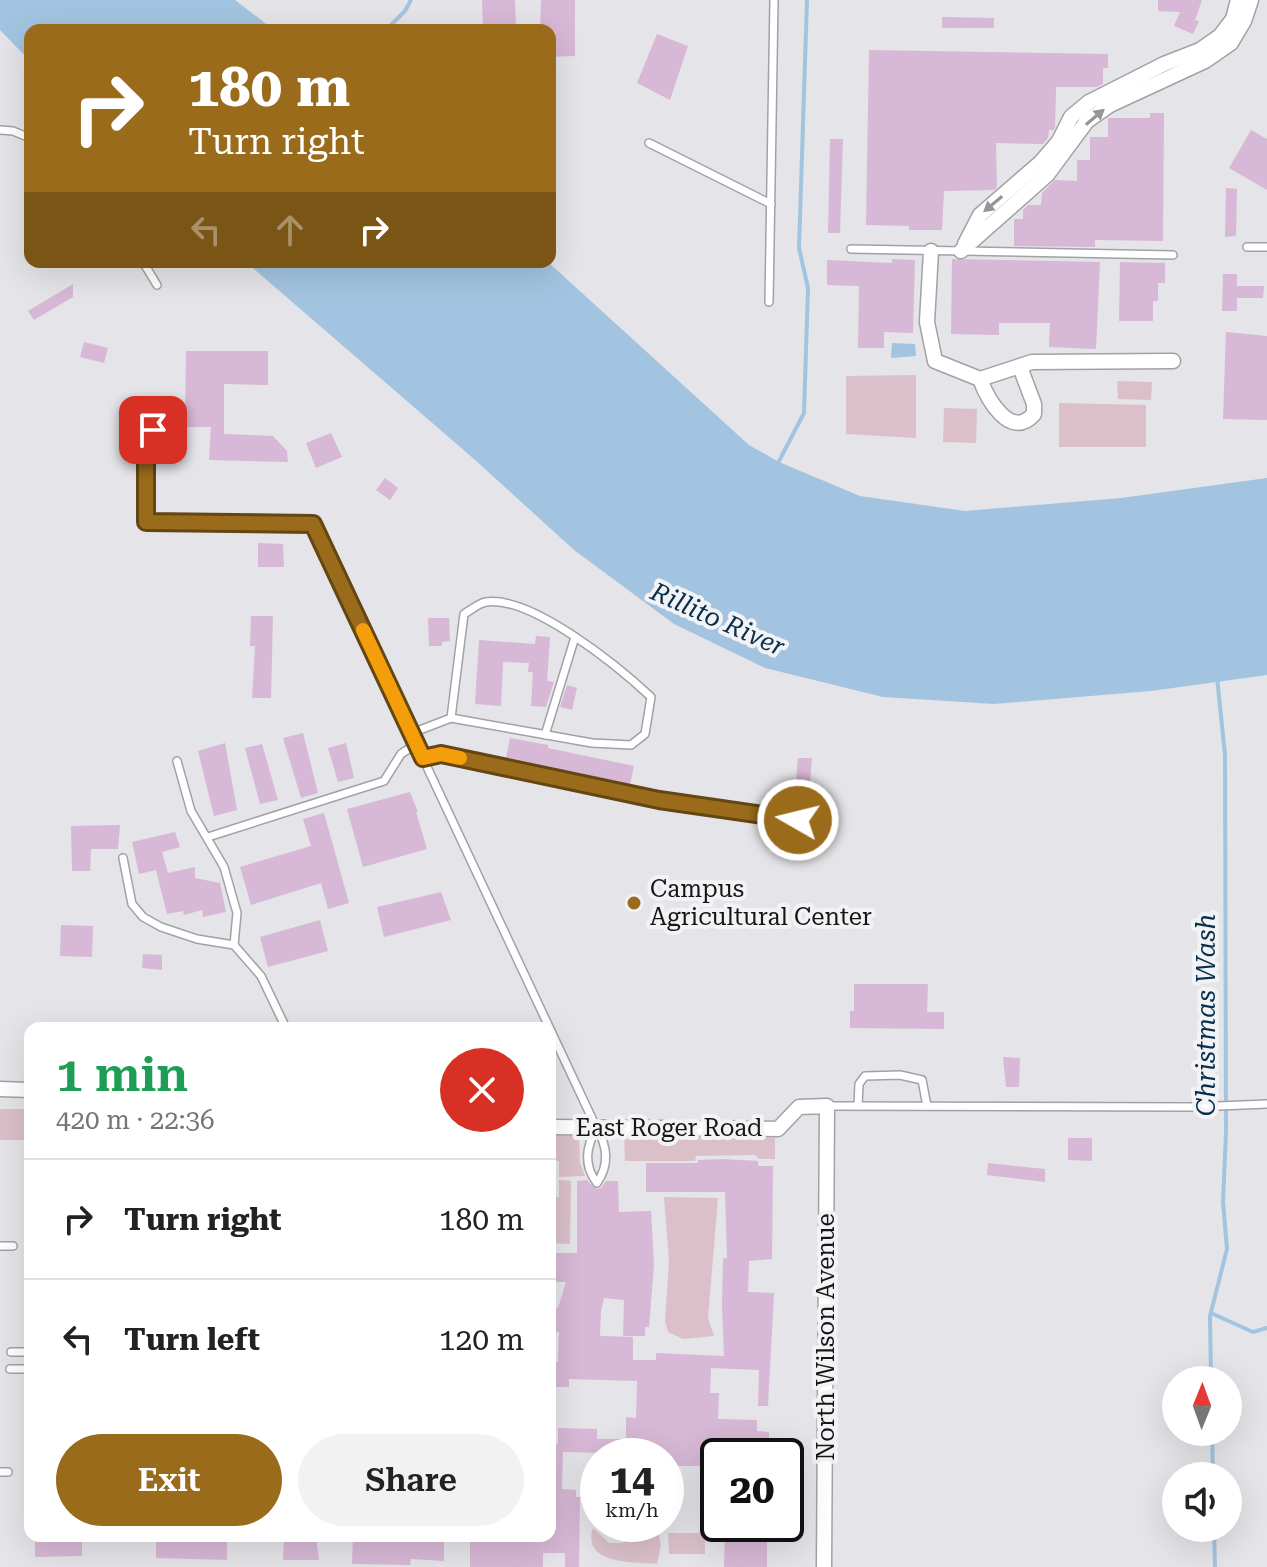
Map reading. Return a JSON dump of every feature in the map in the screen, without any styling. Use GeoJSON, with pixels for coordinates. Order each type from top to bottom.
{"type":"FeatureCollection","features":[{"type":"Feature","properties":{"kind":"street"},"geometry":{"type":"LineString","coordinates":[[1028,183],[1059,141],[1071,117],[1089,102],[1164,64],[1200,50],[1220,36],[1233,19],[1238,0]]}},
{"type":"Feature","properties":{"kind":"street"},"geometry":{"type":"LineString","coordinates":[[961,251],[980,215],[1028,183],[1047,175],[1087,121],[1110,105],[1205,61],[1231,43],[1244,21],[1251,0]]}},
{"type":"Feature","properties":{"kind":"street"},"geometry":{"type":"LineString","coordinates":[[931,251],[927,322],[935,361],[980,379],[1032,362],[1173,361]]}},
{"type":"Feature","properties":{"kind":"street"},"geometry":{"type":"LineString","coordinates":[[980,379],[997,411],[1005,418],[1022,422],[1034,414],[1030,391],[1020,367]]}},
{"type":"Feature","properties":{"kind":"street"},"geometry":{"type":"LineString","coordinates":[[0,1089],[24,1090]]}},
{"type":"Feature","properties":{"kind":"street","name":"East Roger Road"},"geometry":{"type":"LineString","coordinates":[[556,1127],[778,1129],[799,1107],[827,1106]]}},
{"type":"Feature","properties":{"kind":"street","name":"North Wilson Avenue"},"geometry":{"type":"LineString","coordinates":[[824,1567],[827,1106]]}},
{"type":"Feature","properties":{"kind":"lane"},"geometry":{"type":"LineString","coordinates":[[769,302],[774,0]]}},
{"type":"Feature","properties":{"kind":"lane"},"geometry":{"type":"LineString","coordinates":[[0,130],[24,136]]}},
{"type":"Feature","properties":{"kind":"lane"},"geometry":{"type":"LineString","coordinates":[[649,143],[771,204]]}},
{"type":"Feature","properties":{"kind":"lane"},"geometry":{"type":"LineString","coordinates":[[1247,247],[1267,247]]}},
{"type":"Feature","properties":{"kind":"lane"},"geometry":{"type":"LineString","coordinates":[[851,249],[1173,255]]}},
{"type":"Feature","properties":{"kind":"lane"},"geometry":{"type":"LineString","coordinates":[[147,268],[157,285]]}},
{"type":"Feature","properties":{"kind":"lane"},"geometry":{"type":"LineString","coordinates":[[153,430],[146,457],[146,522],[313,524],[547,1022]]}},
{"type":"Feature","properties":{"kind":"lane"},"geometry":{"type":"LineString","coordinates":[[412,733],[451,718],[592,743],[631,745],[645,734],[651,697],[616,665],[562,627],[509,604],[485,602],[464,614],[451,718]]}},
{"type":"Feature","properties":{"kind":"lane"},"geometry":{"type":"LineString","coordinates":[[545,735],[575,637]]}},
{"type":"Feature","properties":{"kind":"lane"},"geometry":{"type":"LineString","coordinates":[[208,837],[384,781],[401,754],[416,744]]}},
{"type":"Feature","properties":{"kind":"lane"},"geometry":{"type":"LineString","coordinates":[[423,758],[441,754],[659,800],[798,820]]}},
{"type":"Feature","properties":{"kind":"lane"},"geometry":{"type":"LineString","coordinates":[[177,761],[191,811],[224,867],[237,913],[234,945]]}},
{"type":"Feature","properties":{"kind":"lane"},"geometry":{"type":"LineString","coordinates":[[123,858],[132,904],[143,917],[161,927],[197,939],[234,945],[261,976],[283,1022]]}},
{"type":"Feature","properties":{"kind":"lane"},"geometry":{"type":"LineString","coordinates":[[556,1040],[606,1145],[605,1171],[597,1183],[587,1170],[589,1142],[597,1127]]}},
{"type":"Feature","properties":{"kind":"lane"},"geometry":{"type":"LineString","coordinates":[[858,1106],[859,1084],[865,1076],[900,1075],[922,1080],[927,1106]]}},
{"type":"Feature","properties":{"kind":"lane"},"geometry":{"type":"LineString","coordinates":[[827,1106],[1194,1107],[1267,1104]]}},
{"type":"Feature","properties":{"kind":"lane"},"geometry":{"type":"LineString","coordinates":[[0,1246],[13,1246]]}},
{"type":"Feature","properties":{"kind":"lane"},"geometry":{"type":"LineString","coordinates":[[11,1352],[24,1352]]}},
{"type":"Feature","properties":{"kind":"lane"},"geometry":{"type":"LineString","coordinates":[[10,1369],[24,1369]]}},
{"type":"Feature","properties":{"kind":"shaded area"},"geometry":{"type":"Polygon","coordinates":[[[916,375],[916,438],[846,434],[846,376],[916,375]]]}},
{"type":"Feature","properties":{"kind":"shaded area"},"geometry":{"type":"Polygon","coordinates":[[[1117,381],[1152,382],[1151,400],[1118,399],[1117,381]]]}},
{"type":"Feature","properties":{"kind":"shaded area"},"geometry":{"type":"Polygon","coordinates":[[[1059,403],[1146,405],[1146,447],[1059,447],[1059,403]]]}},
{"type":"Feature","properties":{"kind":"shaded area"},"geometry":{"type":"Polygon","coordinates":[[[944,408],[977,409],[976,443],[943,442],[944,408]]]}},
{"type":"Feature","properties":{"kind":"shaded area"},"geometry":{"type":"Polygon","coordinates":[[[0,1109],[24,1109],[24,1140],[0,1140],[0,1109]]]}},
{"type":"Feature","properties":{"kind":"shaded area"},"geometry":{"type":"Polygon","coordinates":[[[624,1134],[775,1138],[775,1159],[759,1159],[755,1155],[696,1156],[695,1161],[625,1161],[624,1134]]]}},
{"type":"Feature","properties":{"kind":"shaded area"},"geometry":{"type":"Polygon","coordinates":[[[556,1135],[579,1136],[580,1163],[585,1176],[559,1177],[559,1161],[556,1161],[556,1135]]]}},
{"type":"Feature","properties":{"kind":"shaded area"},"geometry":{"type":"Polygon","coordinates":[[[559,1180],[571,1181],[570,1244],[556,1243],[556,1197],[559,1197],[559,1180]]]}},
{"type":"Feature","properties":{"kind":"shaded area"},"geometry":{"type":"Polygon","coordinates":[[[664,1197],[718,1198],[708,1318],[714,1336],[683,1339],[668,1332],[665,1321],[669,1260],[664,1197]]]}},
{"type":"Feature","properties":{"kind":"shaded area"},"geometry":{"type":"Polygon","coordinates":[[[684,1533],[700,1533],[700,1542],[705,1542],[705,1554],[669,1554],[668,1542],[684,1542],[684,1533]]]}},
{"type":"Feature","properties":{"kind":"shaded area"},"geometry":{"type":"Polygon","coordinates":[[[592,1542],[660,1542],[657,1564],[612,1559],[602,1555],[592,1542]]]}},
{"type":"Feature","properties":{"kind":"water"},"geometry":{"type":"Polygon","coordinates":[[[0,0],[235,0],[266,24],[24,24],[24,55],[0,30],[0,0]]]}},
{"type":"Feature","properties":{"kind":"water","name":"Rillito River"},"geometry":{"type":"Polygon","coordinates":[[[253,268],[555,268],[749,445],[779,462],[860,496],[965,511],[1121,498],[1267,478],[1267,675],[1151,691],[994,704],[883,697],[765,668],[674,624],[574,550],[253,268]]]}},
{"type":"Feature","properties":{"kind":"water"},"geometry":{"type":"Polygon","coordinates":[[[892,343],[915,344],[916,356],[891,358],[892,343]]]}},
{"type":"Feature","properties":{"kind":"building"},"geometry":{"type":"Polygon","coordinates":[[[482,0],[515,0],[516,24],[483,24],[482,0]]]}},
{"type":"Feature","properties":{"kind":"building"},"geometry":{"type":"Polygon","coordinates":[[[541,0],[575,0],[575,56],[556,57],[556,24],[540,24],[541,0]]]}},
{"type":"Feature","properties":{"kind":"building"},"geometry":{"type":"Polygon","coordinates":[[[1158,0],[1202,0],[1195,20],[1199,21],[1193,34],[1174,26],[1180,12],[1158,11],[1158,0]]]}},
{"type":"Feature","properties":{"kind":"building"},"geometry":{"type":"Polygon","coordinates":[[[942,17],[994,18],[994,28],[942,28],[942,17]]]}},
{"type":"Feature","properties":{"kind":"building"},"geometry":{"type":"Polygon","coordinates":[[[657,34],[688,46],[670,100],[637,83],[657,34]]]}},
{"type":"Feature","properties":{"kind":"building"},"geometry":{"type":"Polygon","coordinates":[[[869,50],[1108,54],[1108,68],[1103,68],[1103,84],[1096,87],[1056,87],[1055,126],[1054,130],[1049,130],[1043,144],[996,143],[997,187],[994,190],[944,191],[942,230],[909,230],[909,226],[866,225],[869,50]]]}},
{"type":"Feature","properties":{"kind":"building"},"geometry":{"type":"Polygon","coordinates":[[[1150,113],[1164,113],[1163,241],[1095,240],[1095,247],[1014,246],[1014,219],[1023,219],[1023,210],[1028,205],[1041,205],[1042,193],[1055,180],[1077,181],[1077,160],[1090,160],[1090,137],[1108,137],[1108,118],[1150,118],[1150,113]]]}},
{"type":"Feature","properties":{"kind":"building"},"geometry":{"type":"Polygon","coordinates":[[[1251,130],[1267,139],[1267,190],[1229,168],[1251,130]]]}},
{"type":"Feature","properties":{"kind":"building"},"geometry":{"type":"Polygon","coordinates":[[[830,139],[843,139],[840,233],[828,233],[830,139]]]}},
{"type":"Feature","properties":{"kind":"building"},"geometry":{"type":"Polygon","coordinates":[[[1226,188],[1237,189],[1236,236],[1225,237],[1226,188]]]}},
{"type":"Feature","properties":{"kind":"building"},"geometry":{"type":"Polygon","coordinates":[[[892,259],[915,260],[913,333],[884,332],[884,348],[858,348],[859,286],[827,285],[827,260],[892,263],[892,259]]]}},
{"type":"Feature","properties":{"kind":"building"},"geometry":{"type":"Polygon","coordinates":[[[952,259],[1100,262],[1096,349],[1049,347],[1050,323],[999,323],[999,335],[951,334],[952,259]]]}},
{"type":"Feature","properties":{"kind":"building"},"geometry":{"type":"Polygon","coordinates":[[[1120,262],[1165,263],[1165,283],[1158,283],[1158,301],[1153,301],[1153,321],[1119,321],[1120,262]]]}},
{"type":"Feature","properties":{"kind":"building"},"geometry":{"type":"Polygon","coordinates":[[[1223,274],[1237,274],[1237,286],[1264,286],[1263,298],[1237,298],[1237,311],[1222,311],[1223,274]]]}},
{"type":"Feature","properties":{"kind":"building"},"geometry":{"type":"Polygon","coordinates":[[[73,284],[73,297],[34,320],[28,311],[73,284]]]}},
{"type":"Feature","properties":{"kind":"building"},"geometry":{"type":"Polygon","coordinates":[[[1226,332],[1267,336],[1267,420],[1223,419],[1226,332]]]}},
{"type":"Feature","properties":{"kind":"building"},"geometry":{"type":"Polygon","coordinates":[[[84,342],[108,348],[104,363],[80,357],[84,342]]]}},
{"type":"Feature","properties":{"kind":"building"},"geometry":{"type":"Polygon","coordinates":[[[186,351],[268,351],[268,385],[224,384],[224,434],[273,436],[287,451],[288,462],[209,460],[211,427],[185,427],[186,351]]]}},
{"type":"Feature","properties":{"kind":"building"},"geometry":{"type":"Polygon","coordinates":[[[331,433],[342,457],[316,468],[306,443],[331,433]]]}},
{"type":"Feature","properties":{"kind":"building"},"geometry":{"type":"Polygon","coordinates":[[[385,478],[398,488],[390,500],[376,490],[385,478]]]}},
{"type":"Feature","properties":{"kind":"building"},"geometry":{"type":"Polygon","coordinates":[[[258,543],[283,544],[284,567],[258,567],[258,543]]]}},
{"type":"Feature","properties":{"kind":"building"},"geometry":{"type":"Polygon","coordinates":[[[251,616],[273,616],[271,698],[252,698],[255,646],[250,646],[251,616]]]}},
{"type":"Feature","properties":{"kind":"building"},"geometry":{"type":"Polygon","coordinates":[[[428,618],[449,618],[450,641],[442,642],[442,646],[429,646],[428,618]]]}},
{"type":"Feature","properties":{"kind":"building"},"geometry":{"type":"Polygon","coordinates":[[[536,636],[550,637],[547,681],[554,682],[546,707],[531,706],[533,672],[528,672],[529,663],[503,662],[501,706],[475,704],[479,640],[535,644],[536,636]]]}},
{"type":"Feature","properties":{"kind":"building"},"geometry":{"type":"Polygon","coordinates":[[[567,685],[577,688],[572,710],[560,707],[567,685]]]}},
{"type":"Feature","properties":{"kind":"building"},"geometry":{"type":"Polygon","coordinates":[[[303,733],[318,793],[301,798],[283,738],[303,733]]]}},
{"type":"Feature","properties":{"kind":"building"},"geometry":{"type":"Polygon","coordinates":[[[510,738],[634,766],[630,784],[506,758],[510,738]]]}},
{"type":"Feature","properties":{"kind":"building"},"geometry":{"type":"Polygon","coordinates":[[[225,743],[237,810],[214,816],[198,751],[225,743]]]}},
{"type":"Feature","properties":{"kind":"building"},"geometry":{"type":"Polygon","coordinates":[[[346,743],[354,778],[338,782],[328,748],[346,743]]]}},
{"type":"Feature","properties":{"kind":"building"},"geometry":{"type":"Polygon","coordinates":[[[262,744],[278,800],[260,804],[245,748],[262,744]]]}},
{"type":"Feature","properties":{"kind":"building"},"geometry":{"type":"Polygon","coordinates":[[[798,758],[812,758],[810,783],[796,782],[798,758]]]}},
{"type":"Feature","properties":{"kind":"building"},"geometry":{"type":"Polygon","coordinates":[[[410,792],[427,849],[363,867],[347,809],[410,792]]]}},
{"type":"Feature","properties":{"kind":"building"},"geometry":{"type":"Polygon","coordinates":[[[324,813],[349,903],[328,909],[321,883],[251,905],[240,867],[311,846],[303,819],[324,813]]]}},
{"type":"Feature","properties":{"kind":"building"},"geometry":{"type":"Polygon","coordinates":[[[120,825],[118,849],[91,849],[90,871],[72,871],[71,826],[120,825]]]}},
{"type":"Feature","properties":{"kind":"building"},"geometry":{"type":"Polygon","coordinates":[[[175,832],[180,847],[162,852],[168,873],[195,867],[195,878],[220,883],[226,912],[203,917],[202,910],[184,915],[183,911],[167,914],[156,870],[139,874],[132,842],[175,832]]]}},
{"type":"Feature","properties":{"kind":"building"},"geometry":{"type":"Polygon","coordinates":[[[441,892],[451,920],[384,937],[377,907],[441,892]]]}},
{"type":"Feature","properties":{"kind":"building"},"geometry":{"type":"Polygon","coordinates":[[[320,920],[328,951],[268,967],[260,937],[320,920]]]}},
{"type":"Feature","properties":{"kind":"building"},"geometry":{"type":"Polygon","coordinates":[[[61,925],[93,926],[92,957],[60,956],[61,925]]]}},
{"type":"Feature","properties":{"kind":"building"},"geometry":{"type":"Polygon","coordinates":[[[143,954],[162,955],[162,970],[142,968],[143,954]]]}},
{"type":"Feature","properties":{"kind":"building"},"geometry":{"type":"Polygon","coordinates":[[[854,984],[928,984],[927,1012],[944,1012],[944,1029],[850,1028],[850,1011],[854,1011],[854,984]]]}},
{"type":"Feature","properties":{"kind":"building"},"geometry":{"type":"Polygon","coordinates":[[[1003,1057],[1020,1058],[1019,1087],[1006,1087],[1003,1057]]]}},
{"type":"Feature","properties":{"kind":"building"},"geometry":{"type":"Polygon","coordinates":[[[1068,1138],[1092,1138],[1092,1161],[1068,1160],[1068,1138]]]}},
{"type":"Feature","properties":{"kind":"building"},"geometry":{"type":"Polygon","coordinates":[[[722,1159],[758,1161],[758,1166],[773,1166],[772,1259],[749,1261],[748,1292],[774,1293],[768,1406],[758,1406],[759,1370],[711,1368],[710,1393],[719,1393],[718,1419],[757,1420],[757,1431],[769,1432],[769,1438],[700,1438],[700,1466],[684,1466],[684,1438],[626,1438],[626,1417],[636,1418],[637,1381],[569,1379],[569,1387],[556,1387],[559,1332],[556,1332],[556,1308],[566,1282],[556,1282],[556,1253],[577,1253],[577,1181],[587,1180],[596,1189],[606,1181],[618,1181],[619,1212],[651,1211],[654,1265],[649,1327],[645,1327],[645,1336],[623,1336],[624,1300],[604,1298],[600,1336],[633,1337],[633,1360],[656,1360],[656,1353],[724,1356],[723,1258],[727,1258],[725,1192],[646,1192],[646,1163],[698,1163],[698,1160],[722,1159]]]}},
{"type":"Feature","properties":{"kind":"building"},"geometry":{"type":"Polygon","coordinates":[[[988,1163],[1045,1169],[1045,1182],[987,1175],[988,1163]]]}},
{"type":"Feature","properties":{"kind":"building"},"geometry":{"type":"Polygon","coordinates":[[[558,1428],[597,1429],[597,1438],[580,1438],[580,1452],[563,1452],[562,1489],[576,1490],[576,1497],[580,1497],[579,1567],[565,1567],[565,1553],[543,1553],[543,1567],[470,1567],[470,1542],[556,1542],[558,1428]]]}},
{"type":"Feature","properties":{"kind":"building"},"geometry":{"type":"Polygon","coordinates":[[[35,1542],[82,1542],[82,1556],[35,1557],[35,1542]]]}},
{"type":"Feature","properties":{"kind":"building"},"geometry":{"type":"Polygon","coordinates":[[[156,1542],[227,1542],[227,1560],[156,1558],[156,1542]]]}},
{"type":"Feature","properties":{"kind":"building"},"geometry":{"type":"Polygon","coordinates":[[[284,1542],[317,1542],[319,1560],[283,1560],[284,1542]]]}},
{"type":"Feature","properties":{"kind":"building"},"geometry":{"type":"Polygon","coordinates":[[[353,1542],[444,1542],[444,1561],[411,1559],[410,1565],[352,1564],[353,1542]]]}},
{"type":"Feature","properties":{"kind":"building"},"geometry":{"type":"Polygon","coordinates":[[[725,1542],[767,1542],[767,1567],[724,1567],[725,1542]]]}},
{"type":"Feature","properties":{"kind":"waterway"},"geometry":{"type":"LineString","coordinates":[[392,24],[411,0]]}},
{"type":"Feature","properties":{"kind":"waterway"},"geometry":{"type":"LineString","coordinates":[[777,465],[804,413],[808,288],[799,248],[807,0]]}},
{"type":"Feature","properties":{"kind":"waterway","name":"Christmas Wash"},"geometry":{"type":"LineString","coordinates":[[1211,1366],[1210,1316],[1227,1249],[1223,1202],[1226,1131],[1225,755],[1217,677]]}},
{"type":"Feature","properties":{"kind":"waterway"},"geometry":{"type":"LineString","coordinates":[[1211,1313],[1253,1332],[1267,1328]]}},
{"type":"Feature","properties":{"kind":"waterway","name":"Christmas Wash"},"geometry":{"type":"LineString","coordinates":[[1212,1446],[1213,1462]]}},
{"type":"Feature","properties":{"kind":"waterway","name":"Christmas Wash"},"geometry":{"type":"LineString","coordinates":[[1214,1542],[1215,1567]]}},
{"type":"Feature","properties":{"kind":"slow traffic"},"geometry":{"type":"LineString","coordinates":[[363,630],[423,758],[441,754],[460,758]]}},
{"type":"Feature","properties":{"kind":"place","name":"Campus Agricultural Center"},"geometry":{"type":"Point","coordinates":[634,903]}},
{"type":"Feature","properties":{"kind":"route"},"geometry":{"type":"LineString","coordinates":[[153,430],[146,457],[146,522],[313,524],[423,758],[441,754],[659,800],[798,820]]}}]}
